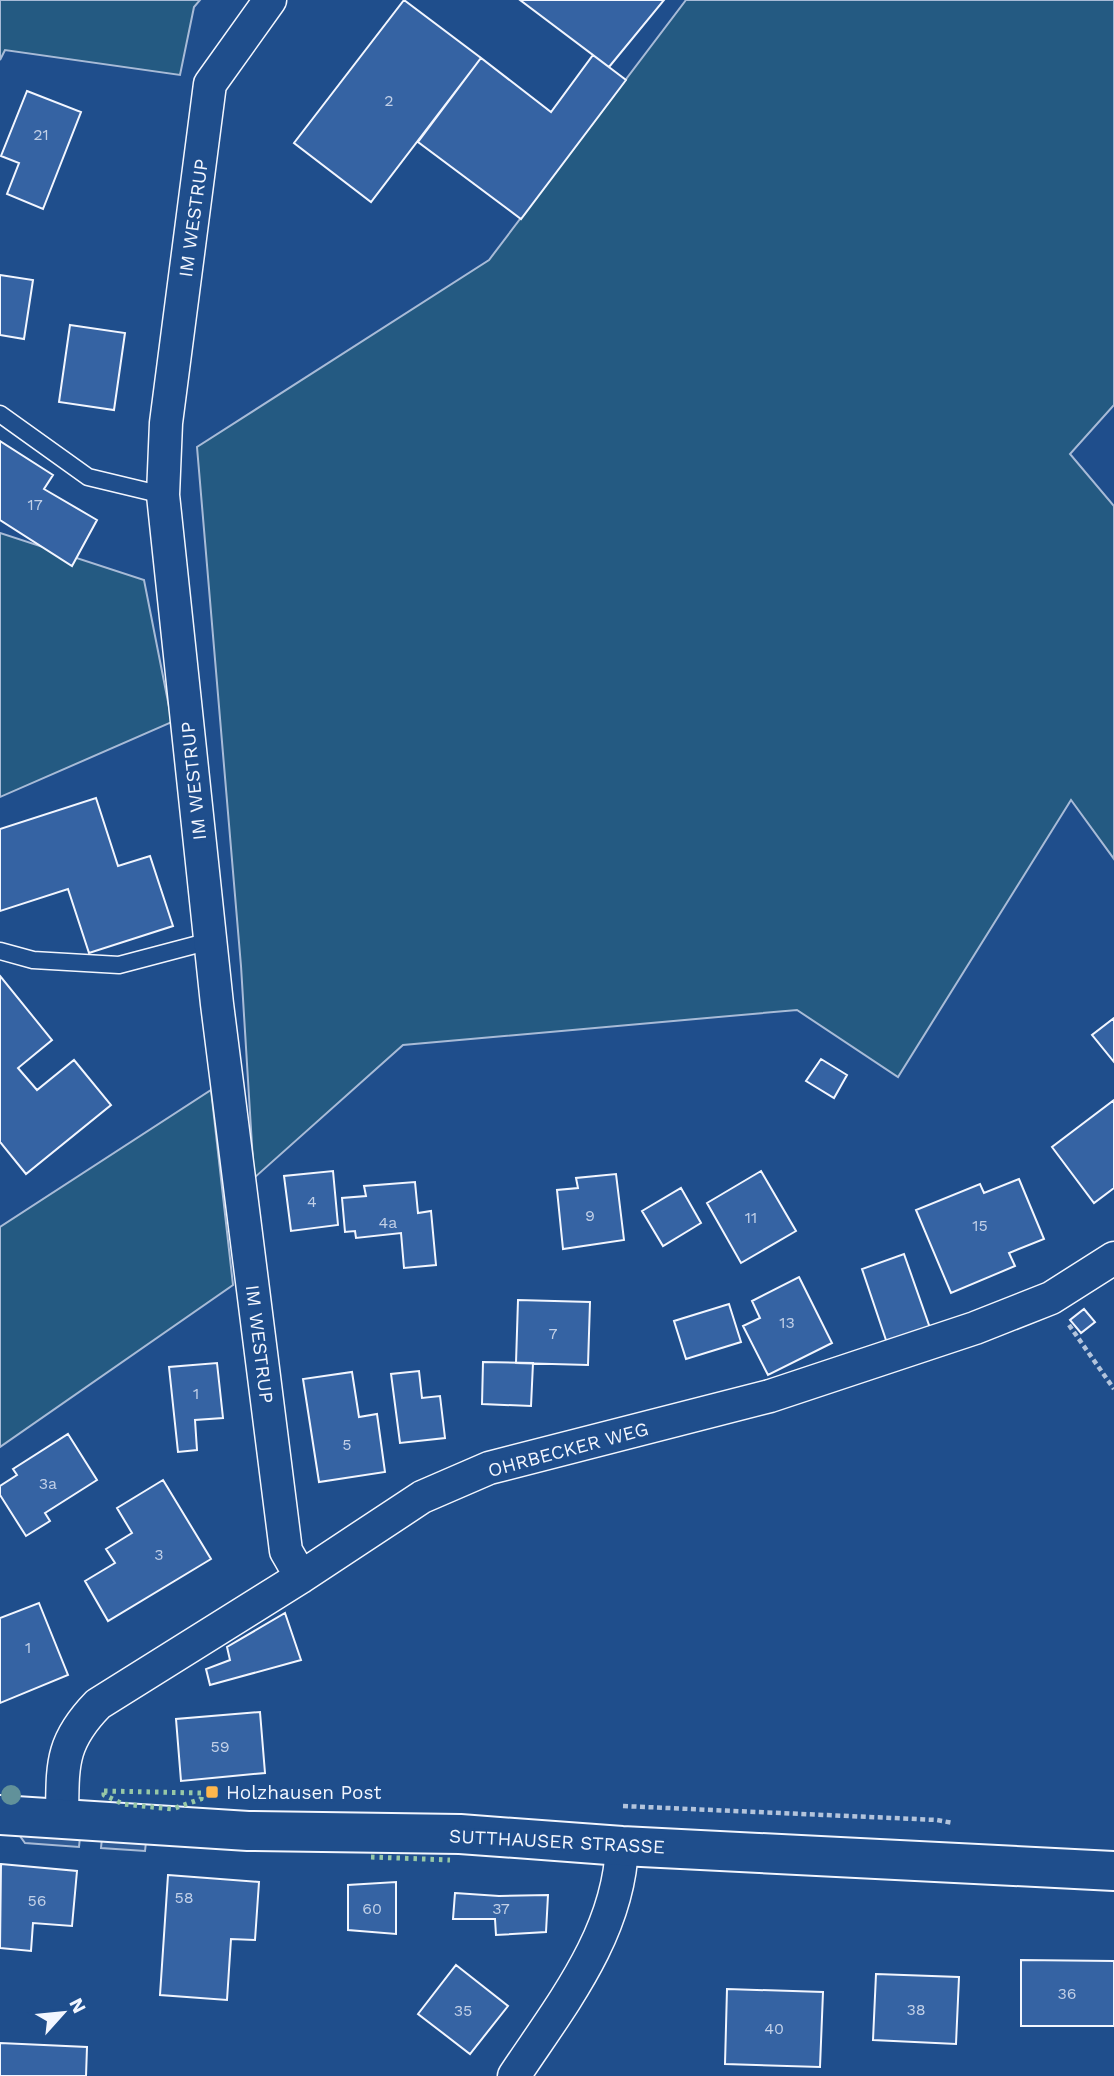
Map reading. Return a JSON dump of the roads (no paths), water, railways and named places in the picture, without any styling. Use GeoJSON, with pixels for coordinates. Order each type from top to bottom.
{"type":"FeatureCollection","features":[{"type":"Feature","properties":{"kind":"street","name":"IM WESTRUP"},"geometry":{"type":"LineString","coordinates":[[270,0],[211,84],[166,422],[163,495],[210,941],[286,1551],[301,1577]]}},
{"type":"Feature","properties":{"kind":"street","name":"OHRBECKER WEG"},"geometry":{"type":"LineString","coordinates":[[62,1819],[66,1751],[79,1723],[98,1704],[301,1577],[422,1497],[489,1468],[770,1396],[975,1328],[1051,1298],[1114,1258]]}},
{"type":"Feature","properties":{"kind":"street","name":"SUTTHAUSER STRASSE"},"geometry":{"type":"LineString","coordinates":[[0,1815],[248,1831],[460,1834],[622,1846],[1114,1871]]}},
{"type":"Feature","properties":{"kind":"street"},"geometry":{"type":"LineString","coordinates":[[514,2076],[583,1972],[610,1915],[621,1872],[622,1846]]}},
{"type":"Feature","properties":{"kind":"lane"},"geometry":{"type":"LineString","coordinates":[[0,414],[88,477],[163,495]]}},
{"type":"Feature","properties":{"kind":"lane"},"geometry":{"type":"LineString","coordinates":[[0,951],[33,960],[119,965],[210,941]]}},
{"type":"Feature","properties":{"kind":"place","name":"Holzhausen Post"},"geometry":{"type":"Point","coordinates":[212,1792]}}]}
